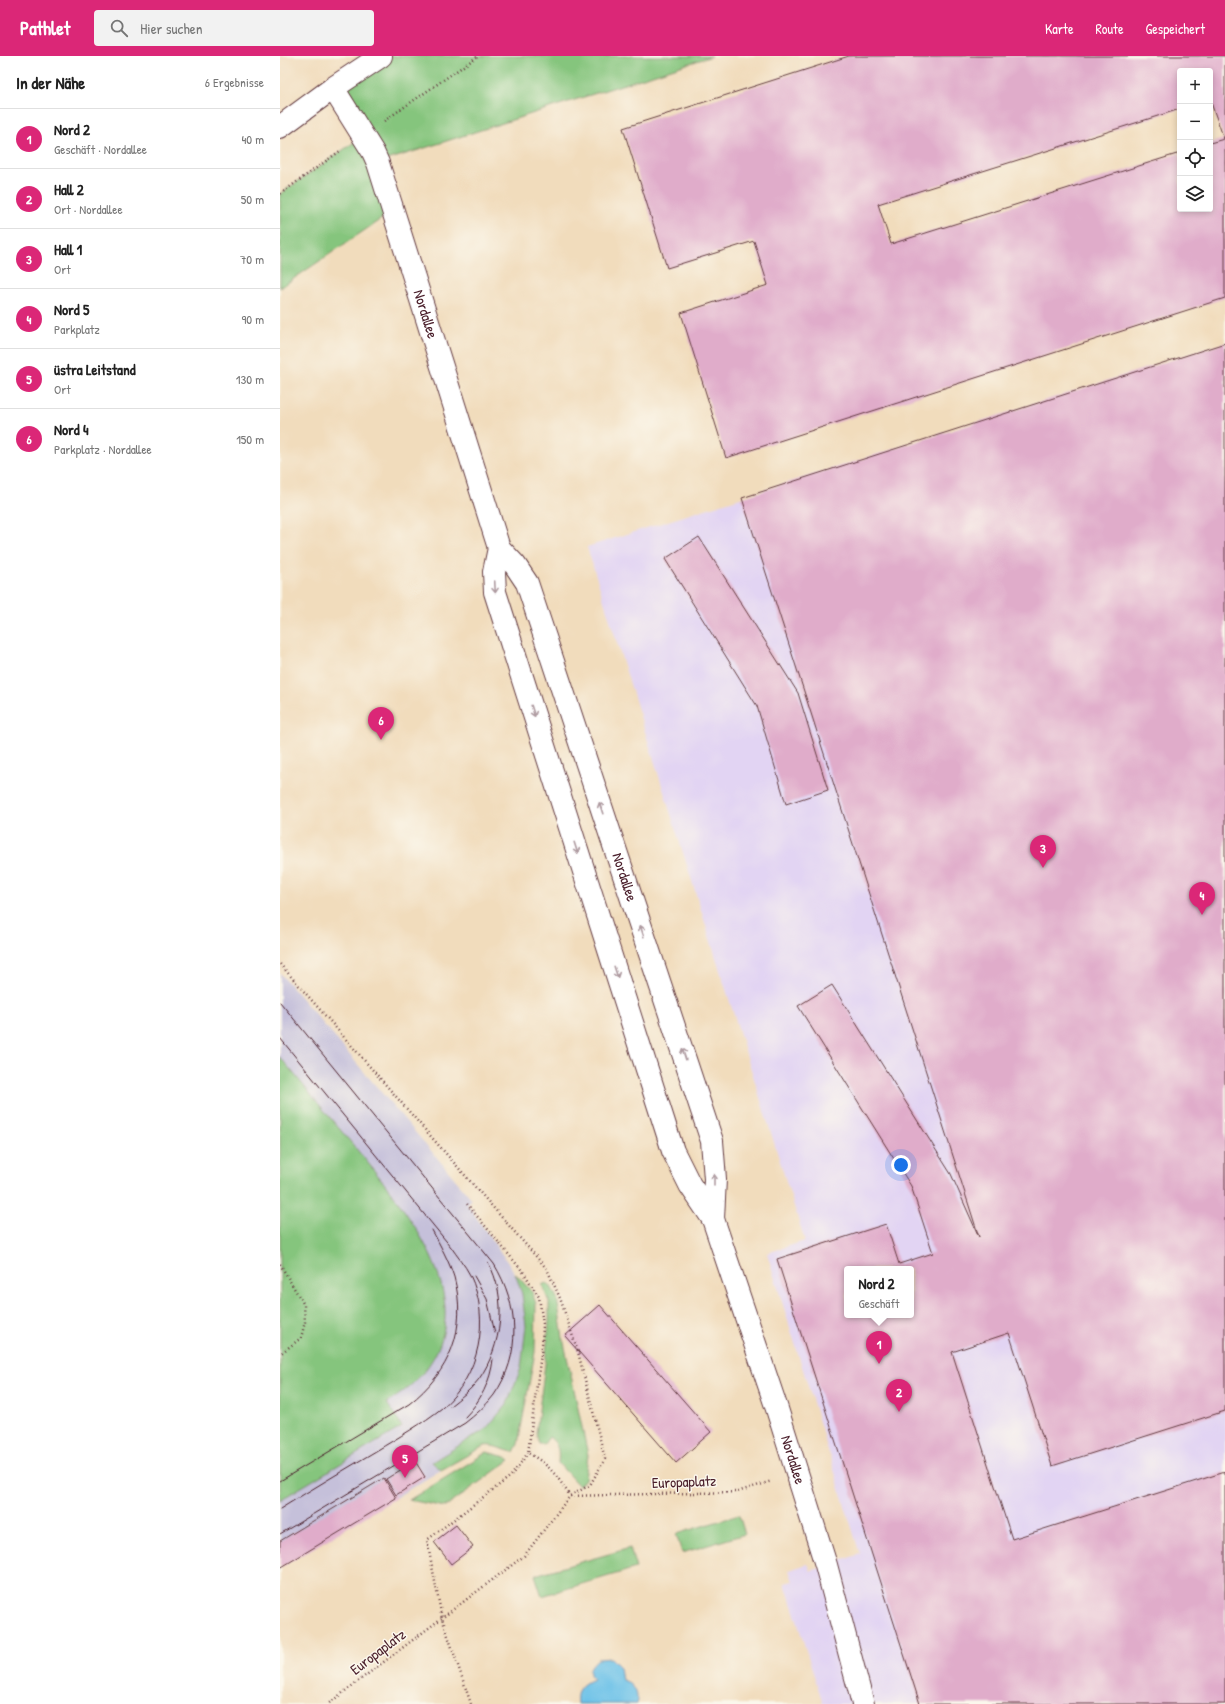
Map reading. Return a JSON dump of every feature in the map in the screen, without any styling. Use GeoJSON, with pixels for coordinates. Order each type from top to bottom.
{"type":"FeatureCollection","features":[{"type":"Feature","properties":{"kind":"street"},"geometry":{"type":"LineString","coordinates":[[280,127],[333,88],[381,56]]}},
{"type":"Feature","properties":{"kind":"street","name":"Nordallee"},"geometry":{"type":"LineString","coordinates":[[333,88],[373,152],[378,163],[499,548],[515,565],[527,583],[712,1141],[715,1178],[713,1219]]}},
{"type":"Feature","properties":{"kind":"street","name":"Nordallee"},"geometry":{"type":"LineString","coordinates":[[499,548],[494,572],[495,592],[670,1143],[690,1185],[713,1219],[826,1565],[864,1704]]}},
{"type":"Feature","properties":{"kind":"path","name":"Europaplatz"},"geometry":{"type":"LineString","coordinates":[[280,964],[547,1269],[560,1298],[578,1352],[605,1459],[590,1485],[570,1496],[524,1556],[328,1704]]}},
{"type":"Feature","properties":{"kind":"path"},"geometry":{"type":"LineString","coordinates":[[467,1204],[524,1273],[539,1297],[543,1324],[542,1346],[528,1453],[511,1476],[427,1540],[442,1618],[471,1704]]}},
{"type":"Feature","properties":{"kind":"path"},"geometry":{"type":"LineString","coordinates":[[280,1264],[304,1305],[305,1322],[301,1338],[280,1354]]}},
{"type":"Feature","properties":{"kind":"path"},"geometry":{"type":"LineString","coordinates":[[528,1453],[539,1459],[554,1471],[570,1496]]}},
{"type":"Feature","properties":{"kind":"path","name":"Europaplatz"},"geometry":{"type":"LineString","coordinates":[[570,1496],[737,1492],[797,1473]]}},
{"type":"Feature","properties":{"kind":"shaded area"},"geometry":{"type":"Polygon","coordinates":[[[1225,343],[1225,1704],[823,1704],[785,1583],[793,1581],[789,1570],[808,1564],[811,1571],[860,1554],[767,1253],[805,1241],[587,547],[1225,343]]]}},
{"type":"Feature","properties":{"kind":"shaded area"},"geometry":{"type":"Polygon","coordinates":[[[280,973],[472,1199],[467,1204],[515,1273],[522,1294],[526,1326],[521,1368],[507,1404],[486,1429],[432,1462],[441,1470],[280,1568],[280,973]]]}},
{"type":"Feature","properties":{"kind":"green space"},"geometry":{"type":"Polygon","coordinates":[[[381,56],[712,56],[378,163],[393,211],[280,288],[280,194],[363,136],[333,88],[381,56]]]}},
{"type":"Feature","properties":{"kind":"green space"},"geometry":{"type":"Polygon","coordinates":[[[280,1057],[378,1176],[402,1208],[423,1241],[438,1275],[445,1309],[440,1342],[422,1374],[387,1403],[402,1427],[280,1500],[280,1057]]]}},
{"type":"Feature","properties":{"kind":"green space"},"geometry":{"type":"Polygon","coordinates":[[[515,1273],[532,1292],[536,1304],[535,1352],[518,1444],[514,1452],[492,1446],[484,1446],[441,1470],[432,1462],[486,1429],[507,1404],[521,1368],[526,1326],[522,1294],[515,1273]]]}},
{"type":"Feature","properties":{"kind":"green space"},"geometry":{"type":"Polygon","coordinates":[[[546,1283],[550,1285],[557,1298],[563,1338],[588,1455],[585,1479],[579,1486],[558,1463],[557,1445],[555,1442],[549,1437],[544,1444],[539,1444],[536,1433],[549,1321],[549,1302],[542,1285],[546,1283]]]}},
{"type":"Feature","properties":{"kind":"green space"},"geometry":{"type":"Polygon","coordinates":[[[487,1452],[506,1457],[510,1460],[445,1507],[409,1500],[487,1452]]]}},
{"type":"Feature","properties":{"kind":"green space"},"geometry":{"type":"Polygon","coordinates":[[[739,1515],[745,1534],[682,1553],[676,1534],[739,1515]]]}},
{"type":"Feature","properties":{"kind":"green space"},"geometry":{"type":"Polygon","coordinates":[[[630,1548],[636,1568],[542,1596],[535,1575],[630,1548]]]}},
{"type":"Feature","properties":{"kind":"water"},"geometry":{"type":"Polygon","coordinates":[[[611,1658],[620,1667],[622,1680],[629,1683],[636,1692],[636,1704],[577,1704],[578,1691],[582,1685],[593,1679],[590,1673],[591,1666],[598,1659],[611,1658]]]}},
{"type":"Feature","properties":{"kind":"building"},"geometry":{"type":"Polygon","coordinates":[[[849,56],[1225,56],[1225,298],[726,458],[681,313],[768,285],[754,241],[667,268],[623,128],[849,56]],[[1177,68],[1177,110],[878,204],[891,244],[1177,154],[1177,212],[1213,212],[1213,142],[1224,139],[1213,108],[1213,68],[1177,68]]]}},
{"type":"Feature","properties":{"kind":"building"},"geometry":{"type":"Polygon","coordinates":[[[1225,343],[1225,1411],[1052,1466],[1009,1333],[952,1352],[1012,1539],[1225,1472],[1225,1704],[920,1704],[777,1259],[886,1224],[899,1264],[933,1253],[911,1186],[798,1006],[832,985],[951,1174],[979,1237],[742,498],[1225,343]]]}},
{"type":"Feature","properties":{"kind":"building"},"geometry":{"type":"Polygon","coordinates":[[[699,537],[798,693],[828,790],[786,804],[757,706],[665,559],[699,537]]]}},
{"type":"Feature","properties":{"kind":"building"},"geometry":{"type":"Polygon","coordinates":[[[600,1305],[711,1432],[676,1463],[565,1336],[600,1305]]]}},
{"type":"Feature","properties":{"kind":"building"},"geometry":{"type":"Polygon","coordinates":[[[415,1461],[425,1477],[396,1495],[386,1479],[415,1461]]]}},
{"type":"Feature","properties":{"kind":"building"},"geometry":{"type":"Polygon","coordinates":[[[384,1478],[396,1498],[280,1568],[280,1541],[384,1478]]]}},
{"type":"Feature","properties":{"kind":"building"},"geometry":{"type":"Polygon","coordinates":[[[456,1525],[473,1547],[451,1564],[434,1542],[456,1525]]]}},
{"type":"Feature","properties":{"kind":"tram line"},"geometry":{"type":"LineString","coordinates":[[280,1002],[494,1264],[508,1296],[514,1330],[513,1347],[503,1380],[491,1399],[476,1414],[465,1423],[280,1534]]}},
{"type":"Feature","properties":{"kind":"tram line"},"geometry":{"type":"LineString","coordinates":[[280,1038],[451,1247],[470,1275],[480,1310],[478,1346],[473,1363],[465,1380],[455,1395],[442,1408],[410,1430],[280,1509]]}},
{"type":"Feature","properties":{"kind":"tram line"},"geometry":{"type":"LineString","coordinates":[[280,1481],[409,1404],[435,1378],[445,1363],[452,1348],[457,1331],[459,1314],[458,1296],[452,1271],[432,1230]]}},
{"type":"Feature","properties":{"kind":"tram line"},"geometry":{"type":"LineString","coordinates":[[450,1406],[469,1390],[479,1379],[487,1366],[497,1337],[500,1322],[500,1306],[494,1276],[488,1262]]}},
{"type":"Feature","properties":{"kind":"tram line"},"geometry":{"type":"LineString","coordinates":[[474,1276],[487,1299],[495,1333]]}},
{"type":"Feature","properties":{"kind":"tram line"},"geometry":{"type":"LineString","coordinates":[[465,1417],[484,1391],[490,1375],[493,1359]]}},
{"type":"Feature","properties":{"kind":"place","name":"Nord 4"},"geometry":{"type":"Point","coordinates":[381,740]}},
{"type":"Feature","properties":{"kind":"place","name":"Hall 1"},"geometry":{"type":"Point","coordinates":[1043,868]}},
{"type":"Feature","properties":{"kind":"place","name":"Nord 5"},"geometry":{"type":"Point","coordinates":[1202,915]}},
{"type":"Feature","properties":{"kind":"place","name":"Nord 2"},"geometry":{"type":"Point","coordinates":[879,1364]}},
{"type":"Feature","properties":{"kind":"place","name":"Hall 2"},"geometry":{"type":"Point","coordinates":[899,1412]}},
{"type":"Feature","properties":{"kind":"place","name":"üstra Leitstand"},"geometry":{"type":"Point","coordinates":[405,1478]}}]}
